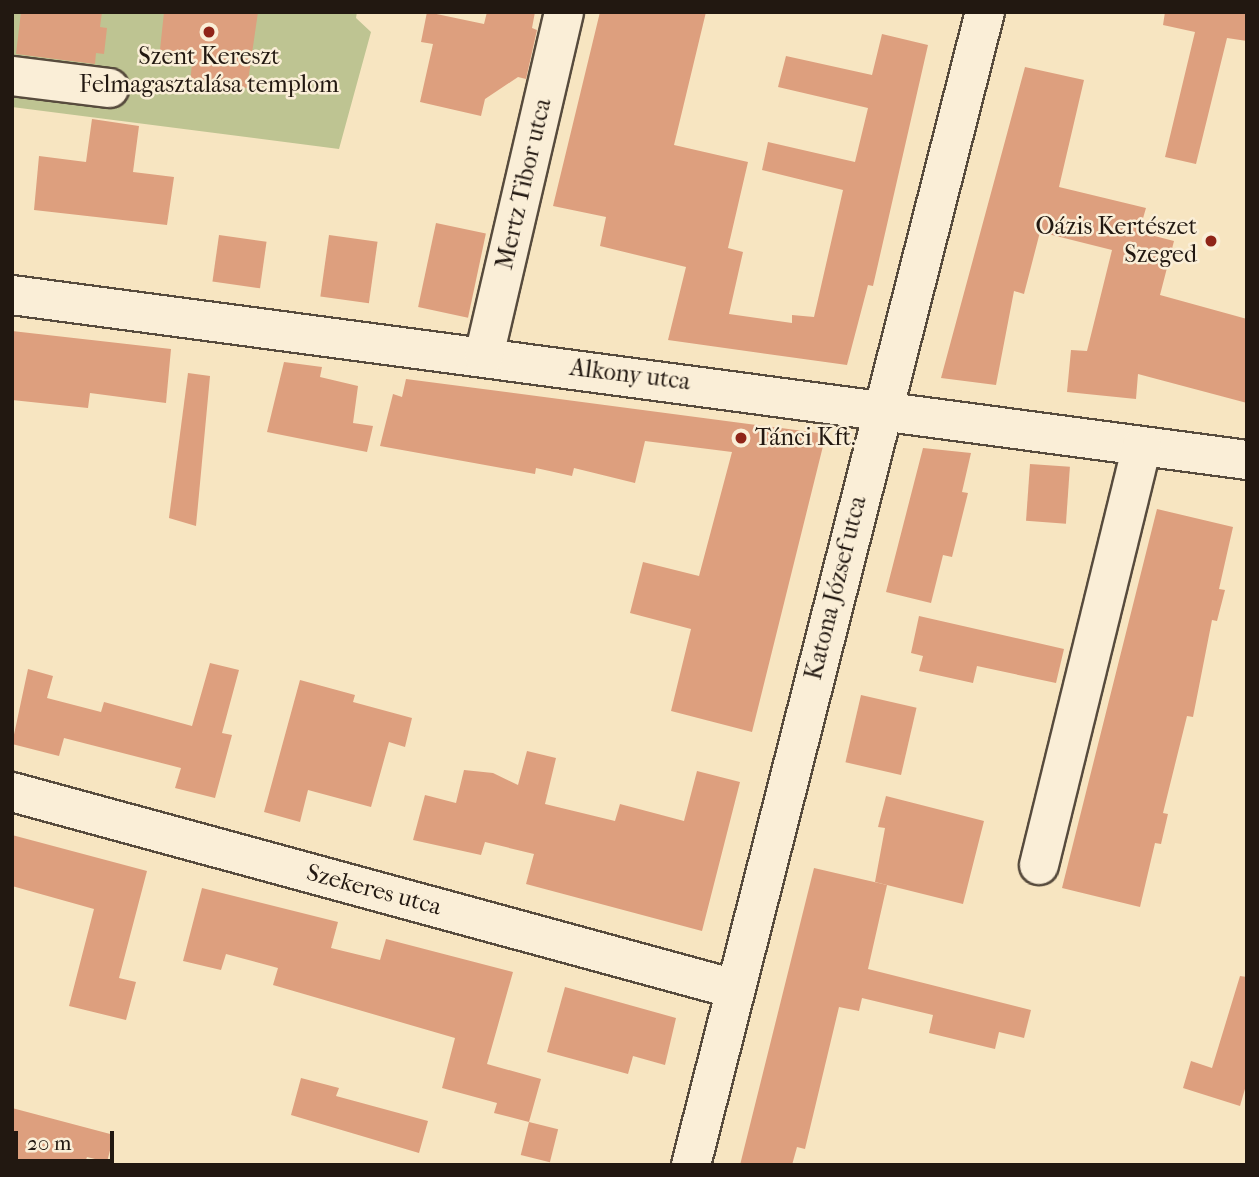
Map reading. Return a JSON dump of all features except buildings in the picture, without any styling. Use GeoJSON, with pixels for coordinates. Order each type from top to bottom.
{"type":"FeatureCollection","features":[{"type":"Feature","properties":{"kind":"street","name":"Mertz Tibor utca"},"geometry":{"type":"LineString","coordinates":[[484,356],[564,12]]}},
{"type":"Feature","properties":{"kind":"street","name":"Katona József utca"},"geometry":{"type":"LineString","coordinates":[[691,1165],[881,408],[985,12]]}},
{"type":"Feature","properties":{"kind":"street"},"geometry":{"type":"LineString","coordinates":[[12,76],[109,88]]}},
{"type":"Feature","properties":{"kind":"street","name":"Alkony utca"},"geometry":{"type":"LineString","coordinates":[[12,295],[881,408],[1247,460]]}},
{"type":"Feature","properties":{"kind":"street"},"geometry":{"type":"LineString","coordinates":[[1039,865],[1142,447]]}},
{"type":"Feature","properties":{"kind":"street","name":"Szekeres utca"},"geometry":{"type":"LineString","coordinates":[[12,792],[735,989]]}},
{"type":"Feature","properties":{"kind":"green space"},"geometry":{"type":"Polygon","coordinates":[[[12,12],[357,12],[356,18],[371,32],[339,149],[12,107],[12,12]]]}},
{"type":"Feature","properties":{"kind":"place","name":"Szent Kereszt Felmagasztalása templom"},"geometry":{"type":"Point","coordinates":[209,32]}},
{"type":"Feature","properties":{"kind":"place","name":"Oázis Kertészet Szeged"},"geometry":{"type":"Point","coordinates":[1211,241]}},
{"type":"Feature","properties":{"kind":"place","name":"Tánci Kft."},"geometry":{"type":"Point","coordinates":[741,438]}}]}
